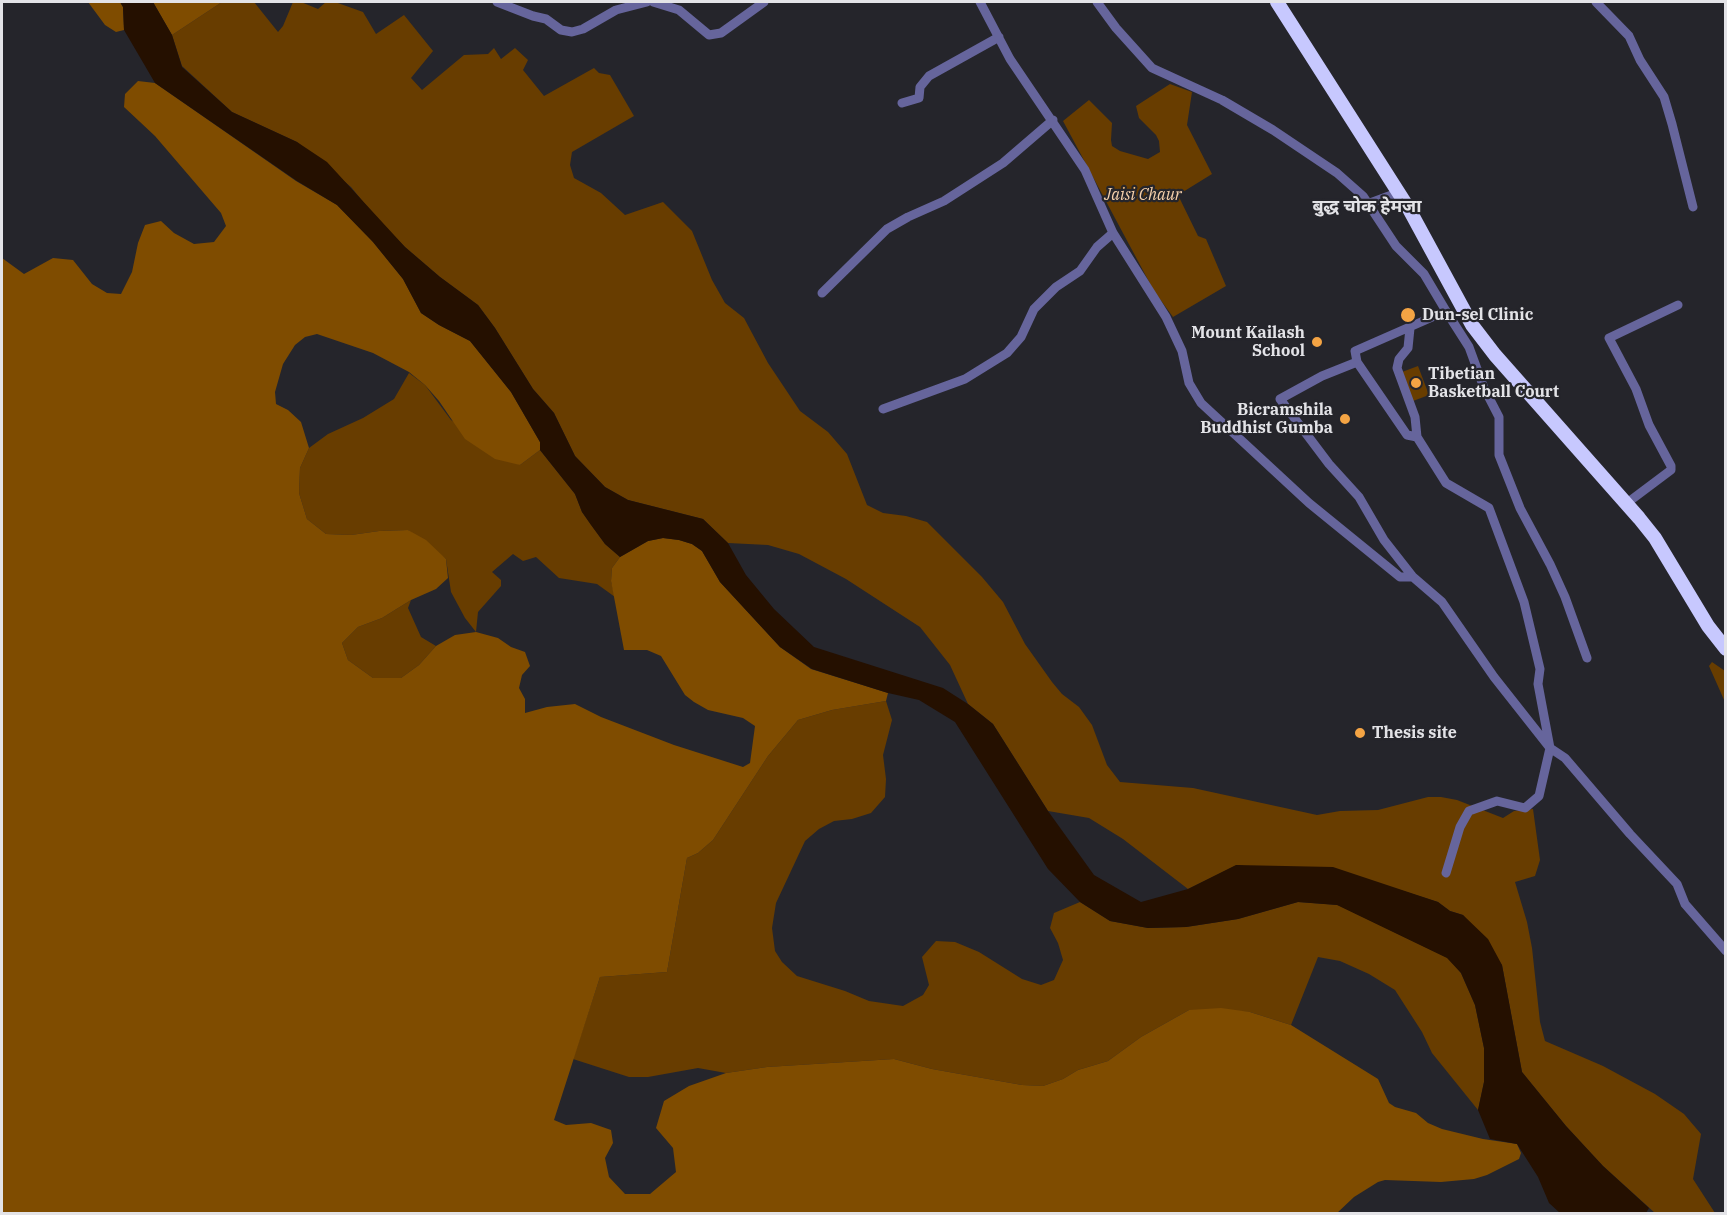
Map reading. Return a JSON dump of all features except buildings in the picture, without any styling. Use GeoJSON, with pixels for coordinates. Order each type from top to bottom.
{"type":"FeatureCollection","features":[{"type":"Feature","properties":{"kind":"highway"},"geometry":{"type":"LineString","coordinates":[[1277,2],[1409,209],[1461,305],[1487,345],[1627,502],[1654,538],[1708,626],[1725,649]]}},
{"type":"Feature","properties":{"kind":"street"},"geometry":{"type":"LineString","coordinates":[[497,2],[546,19],[561,30],[572,32],[583,29],[616,10],[647,2]]}},
{"type":"Feature","properties":{"kind":"street"},"geometry":{"type":"LineString","coordinates":[[652,2],[679,10],[709,35],[721,33],[764,2]]}},
{"type":"Feature","properties":{"kind":"street"},"geometry":{"type":"LineString","coordinates":[[980,2],[1010,59],[1085,170],[1113,233],[1166,317],[1182,351],[1189,383],[1201,403],[1310,503],[1400,577],[1413,577]]}},
{"type":"Feature","properties":{"kind":"street"},"geometry":{"type":"LineString","coordinates":[[1097,2],[1116,28],[1152,68],[1222,100],[1273,130],[1337,173],[1370,203],[1396,246],[1424,274],[1469,347],[1484,388],[1499,417],[1499,455],[1520,508],[1550,564],[1587,658]]}},
{"type":"Feature","properties":{"kind":"street"},"geometry":{"type":"LineString","coordinates":[[1596,2],[1629,36],[1640,60],[1664,97],[1693,207]]}},
{"type":"Feature","properties":{"kind":"street"},"geometry":{"type":"LineString","coordinates":[[902,103],[919,98],[920,87],[929,76],[999,37]]}},
{"type":"Feature","properties":{"kind":"street"},"geometry":{"type":"LineString","coordinates":[[822,293],[887,229],[944,201],[1004,163],[1053,120]]}},
{"type":"Feature","properties":{"kind":"street"},"geometry":{"type":"LineString","coordinates":[[1370,203],[1397,193]]}},
{"type":"Feature","properties":{"kind":"street"},"geometry":{"type":"LineString","coordinates":[[883,409],[965,379],[1007,353],[1021,337],[1034,309],[1056,287],[1080,271],[1097,247],[1113,233]]}},
{"type":"Feature","properties":{"kind":"street"},"geometry":{"type":"LineString","coordinates":[[1627,502],[1671,470],[1671,466],[1649,425],[1636,389],[1609,338],[1678,305]]}},
{"type":"Feature","properties":{"kind":"street"},"geometry":{"type":"LineString","coordinates":[[1417,437],[1407,435],[1357,362],[1355,351],[1446,310]]}},
{"type":"Feature","properties":{"kind":"street"},"geometry":{"type":"LineString","coordinates":[[1410,328],[1408,348],[1399,359],[1397,368],[1415,417],[1417,437],[1446,483],[1489,508],[1524,602],[1540,669],[1538,684],[1550,748],[1539,796],[1525,808],[1497,801],[1469,811],[1460,826],[1446,873]]}},
{"type":"Feature","properties":{"kind":"street"},"geometry":{"type":"LineString","coordinates":[[1357,362],[1322,376],[1280,399],[1329,464],[1359,497],[1384,540],[1413,577],[1442,602],[1494,677],[1550,748],[1565,758],[1629,834],[1677,884],[1685,904],[1725,951]]}},
{"type":"Feature","properties":{"kind":"green space"},"geometry":{"type":"Polygon","coordinates":[[[222,2],[254,2],[278,32],[293,2],[301,2],[318,9],[326,2],[335,2],[363,12],[376,34],[404,15],[433,51],[411,78],[422,90],[464,55],[488,54],[494,48],[501,59],[515,48],[528,60],[523,70],[544,96],[594,68],[599,73],[610,75],[634,116],[572,152],[570,165],[574,178],[601,193],[625,215],[663,202],[692,231],[712,280],[725,303],[744,318],[768,363],[800,411],[828,432],[847,454],[867,505],[883,513],[927,522],[982,577],[1003,602],[1025,644],[1052,682],[1062,694],[1079,707],[1092,725],[1107,765],[1120,782],[1193,788],[1317,815],[1340,811],[1378,810],[1428,797],[1457,800],[1503,818],[1514,811],[1533,809],[1540,860],[1535,876],[1515,882],[1532,948],[1540,1022],[1545,1041],[1603,1066],[1655,1094],[1684,1114],[1701,1134],[1693,1179],[1715,1213],[1655,1213],[1603,1166],[1566,1126],[1522,1072],[1502,965],[1463,915],[1450,911],[1438,902],[1400,890],[1237,865],[1188,889],[1123,839],[1089,818],[1048,811],[993,724],[968,704],[950,665],[920,627],[846,579],[799,554],[768,545],[728,543],[703,519],[628,500],[605,487],[575,456],[554,413],[533,389],[478,305],[405,247],[351,187],[297,142],[232,112],[182,66],[172,35],[222,2]]]}},
{"type":"Feature","properties":{"kind":"green space","name":"Jaisi Chaur"},"geometry":{"type":"Polygon","coordinates":[[[1170,84],[1192,92],[1187,125],[1212,174],[1178,195],[1198,236],[1206,239],[1226,286],[1173,317],[1154,291],[1063,121],[1089,100],[1112,123],[1112,146],[1120,151],[1148,159],[1160,152],[1159,141],[1139,118],[1136,106],[1170,84]]]}},
{"type":"Feature","properties":{"kind":"green space","name":"Tibetian Basketball Court"},"geometry":{"type":"Polygon","coordinates":[[[1418,366],[1429,395],[1413,401],[1402,372],[1418,366]]]}},
{"type":"Feature","properties":{"kind":"green space"},"geometry":{"type":"Polygon","coordinates":[[[409,373],[425,385],[451,420],[520,465],[540,450],[575,494],[582,512],[605,544],[620,557],[612,568],[611,581],[615,597],[597,584],[559,578],[536,557],[523,561],[513,554],[492,572],[501,580],[501,586],[478,612],[476,632],[465,618],[451,592],[446,559],[408,530],[351,535],[326,534],[307,519],[299,493],[300,468],[309,448],[328,434],[363,418],[394,399],[409,373]]]}},
{"type":"Feature","properties":{"kind":"green space"},"geometry":{"type":"Polygon","coordinates":[[[411,600],[408,608],[421,637],[436,646],[419,665],[401,678],[373,678],[348,660],[342,643],[358,627],[382,618],[411,600]]]}},
{"type":"Feature","properties":{"kind":"green space"},"geometry":{"type":"Polygon","coordinates":[[[1712,662],[1725,671],[1725,702],[1709,666],[1712,662]]]}},
{"type":"Feature","properties":{"kind":"green space"},"geometry":{"type":"Polygon","coordinates":[[[886,701],[892,720],[883,755],[886,779],[885,797],[871,813],[852,819],[834,821],[819,829],[805,841],[776,903],[772,928],[775,951],[782,962],[797,976],[869,1001],[903,1006],[923,995],[929,985],[922,957],[936,941],[955,942],[979,952],[1022,979],[1041,985],[1054,980],[1063,960],[1050,928],[1054,913],[1080,902],[1110,921],[1148,928],[1186,927],[1238,919],[1298,902],[1338,905],[1448,958],[1461,973],[1475,1005],[1484,1048],[1484,1082],[1478,1110],[1432,1053],[1422,1032],[1395,990],[1369,974],[1340,961],[1318,957],[1291,1025],[1250,1012],[1189,1010],[1141,1037],[1108,1061],[1078,1070],[1063,1079],[1043,1086],[1022,1085],[932,1069],[894,1059],[767,1067],[726,1073],[698,1068],[648,1077],[629,1077],[573,1059],[600,977],[667,972],[687,858],[698,853],[713,840],[768,756],[798,720],[832,710],[886,701]]]}},
{"type":"Feature","properties":{"kind":"shaded area"},"geometry":{"type":"Polygon","coordinates":[[[88,2],[120,2],[123,7],[124,30],[116,32],[105,25],[88,2]]]}},
{"type":"Feature","properties":{"kind":"shaded area"},"geometry":{"type":"Polygon","coordinates":[[[120,2],[153,2],[172,35],[182,67],[232,112],[297,142],[327,162],[405,247],[478,305],[533,389],[554,413],[575,456],[605,487],[628,500],[703,519],[728,543],[746,575],[774,609],[814,647],[943,688],[993,724],[1048,811],[1094,875],[1141,902],[1188,889],[1236,865],[1333,867],[1438,902],[1450,911],[1463,915],[1488,939],[1502,965],[1522,1072],[1566,1126],[1603,1166],[1649,1208],[1646,1213],[1560,1213],[1549,1203],[1538,1177],[1517,1144],[1490,1139],[1478,1110],[1484,1082],[1484,1048],[1475,1005],[1461,973],[1447,958],[1337,905],[1298,902],[1238,919],[1186,927],[1148,928],[1110,921],[1080,902],[1048,869],[955,722],[919,700],[888,693],[812,669],[780,647],[720,582],[702,551],[692,544],[663,538],[648,541],[620,557],[605,544],[591,525],[582,512],[575,494],[540,450],[540,442],[511,392],[470,341],[421,313],[403,279],[373,242],[337,205],[297,181],[155,83],[124,30],[123,7],[120,2]]]}},
{"type":"Feature","properties":{"kind":"shaded area"},"geometry":{"type":"Polygon","coordinates":[[[153,2],[222,2],[172,35],[153,2]]]}},
{"type":"Feature","properties":{"kind":"shaded area"},"geometry":{"type":"Polygon","coordinates":[[[138,81],[155,83],[296,181],[337,205],[373,242],[403,279],[421,313],[470,341],[511,392],[540,442],[540,450],[520,465],[495,459],[465,439],[439,401],[409,372],[373,353],[317,334],[305,337],[295,345],[283,364],[275,392],[276,404],[288,410],[301,422],[309,448],[300,468],[299,493],[307,519],[326,534],[351,535],[408,530],[426,540],[446,559],[448,578],[436,589],[411,600],[382,618],[358,627],[342,643],[348,660],[373,678],[401,678],[419,665],[436,646],[455,635],[476,632],[498,638],[511,647],[525,652],[530,666],[522,675],[519,688],[525,699],[525,713],[547,707],[575,704],[601,717],[674,745],[743,767],[750,763],[755,726],[743,718],[708,710],[694,702],[685,695],[661,656],[647,650],[624,650],[611,581],[612,568],[620,557],[648,541],[663,538],[692,544],[702,551],[720,582],[780,647],[811,669],[888,693],[886,701],[832,710],[798,720],[768,756],[713,840],[698,853],[687,858],[667,972],[600,977],[554,1120],[566,1125],[591,1123],[611,1130],[613,1143],[605,1158],[609,1177],[625,1194],[650,1194],[676,1172],[673,1148],[656,1128],[664,1101],[689,1086],[726,1073],[767,1067],[894,1059],[932,1069],[1022,1085],[1043,1086],[1063,1079],[1078,1070],[1108,1061],[1141,1037],[1189,1010],[1221,1008],[1250,1012],[1291,1025],[1378,1079],[1389,1103],[1395,1107],[1416,1113],[1428,1123],[1442,1129],[1517,1144],[1521,1153],[1519,1159],[1474,1179],[1441,1182],[1385,1180],[1378,1182],[1354,1197],[1336,1214],[2,1214],[2,258],[24,274],[53,258],[73,260],[92,284],[107,293],[121,294],[132,272],[138,243],[145,225],[161,221],[174,233],[194,244],[214,242],[226,226],[221,213],[155,136],[124,107],[125,94],[138,81]]]}},
{"type":"Feature","properties":{"kind":"place","name":"Dun-sel Clinic"},"geometry":{"type":"Point","coordinates":[1408,315]}},
{"type":"Feature","properties":{"kind":"place","name":"Mount Kailash School"},"geometry":{"type":"Point","coordinates":[1317,342]}},
{"type":"Feature","properties":{"kind":"place","name":"Tibetian Basketball Court"},"geometry":{"type":"Point","coordinates":[1416,383]}},
{"type":"Feature","properties":{"kind":"place","name":"Bicramshila Buddhist Gumba"},"geometry":{"type":"Point","coordinates":[1345,419]}},
{"type":"Feature","properties":{"kind":"place","name":"Thesis site"},"geometry":{"type":"Point","coordinates":[1360,733]}},
{"type":"Feature","properties":{"kind":"district","name":"बुद्ध चोक हेमजा"},"geometry":{"type":"Point","coordinates":[1367,207]}}]}
